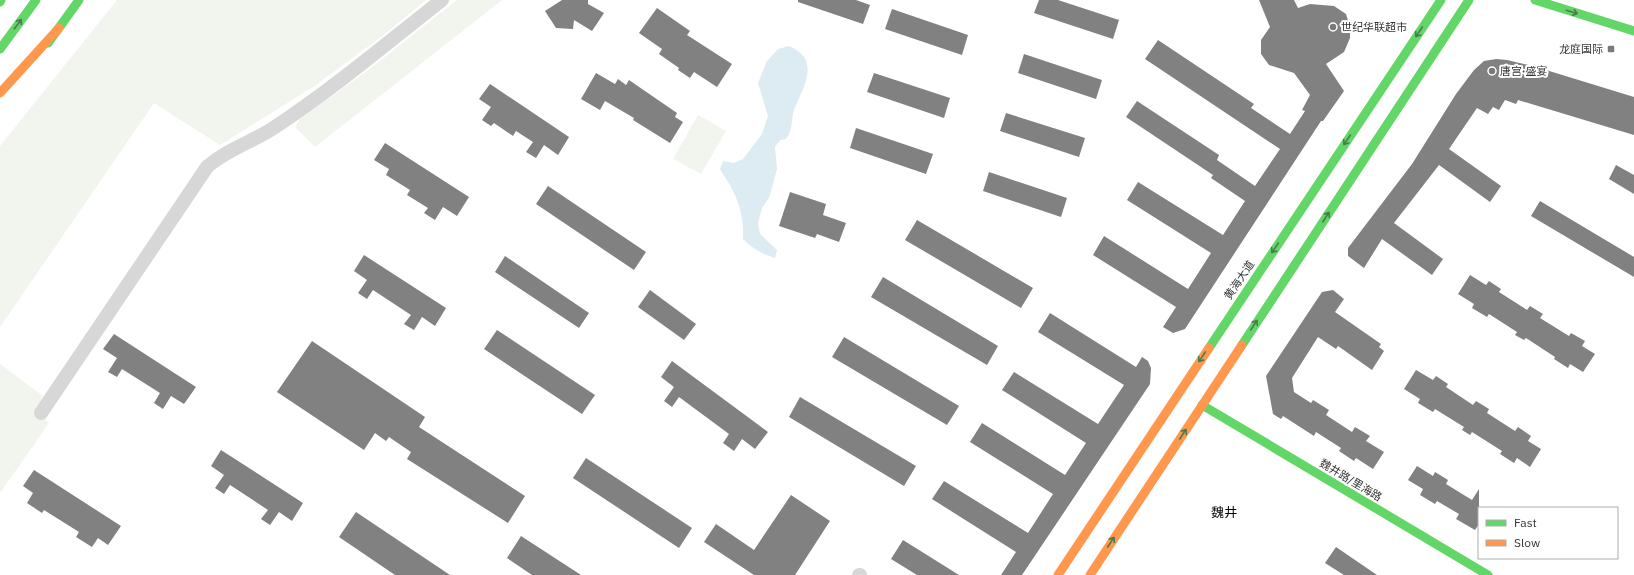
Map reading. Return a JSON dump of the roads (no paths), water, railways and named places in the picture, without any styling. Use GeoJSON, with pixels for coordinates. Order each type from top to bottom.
{"type":"FeatureCollection","features":[{"type":"Feature","properties":{"kind":"main road"},"geometry":{"type":"LineString","coordinates":[[0,49],[36,0]]}},
{"type":"Feature","properties":{"kind":"main road"},"geometry":{"type":"LineString","coordinates":[[2,96],[59,28],[79,0]]}},
{"type":"Feature","properties":{"kind":"main road","name":"黄海大道"},"geometry":{"type":"LineString","coordinates":[[1058,575],[1441,0]]}},
{"type":"Feature","properties":{"kind":"main road"},"geometry":{"type":"LineString","coordinates":[[1090,575],[1469,0]]}},
{"type":"Feature","properties":{"kind":"main road"},"geometry":{"type":"LineString","coordinates":[[1535,0],[1634,31]]}},
{"type":"Feature","properties":{"kind":"main road","name":"魏井路/里海路"},"geometry":{"type":"LineString","coordinates":[[1202,405],[1488,575]]}},
{"type":"Feature","properties":{"kind":"street"},"geometry":{"type":"LineString","coordinates":[[41,413],[207,167],[219,156],[274,128],[353,71],[442,0]]}},
{"type":"Feature","properties":{"kind":"place","name":"世纪华联超市"},"geometry":{"type":"Point","coordinates":[1333,27]}},
{"type":"Feature","properties":{"kind":"place","name":"龙庭国际"},"geometry":{"type":"Point","coordinates":[1611,49]}},
{"type":"Feature","properties":{"kind":"place","name":"唐宫·盛宴"},"geometry":{"type":"Point","coordinates":[1492,71]}},
{"type":"Feature","properties":{"kind":"district","name":"魏井"},"geometry":{"type":"Point","coordinates":[1224,512]}}]}
